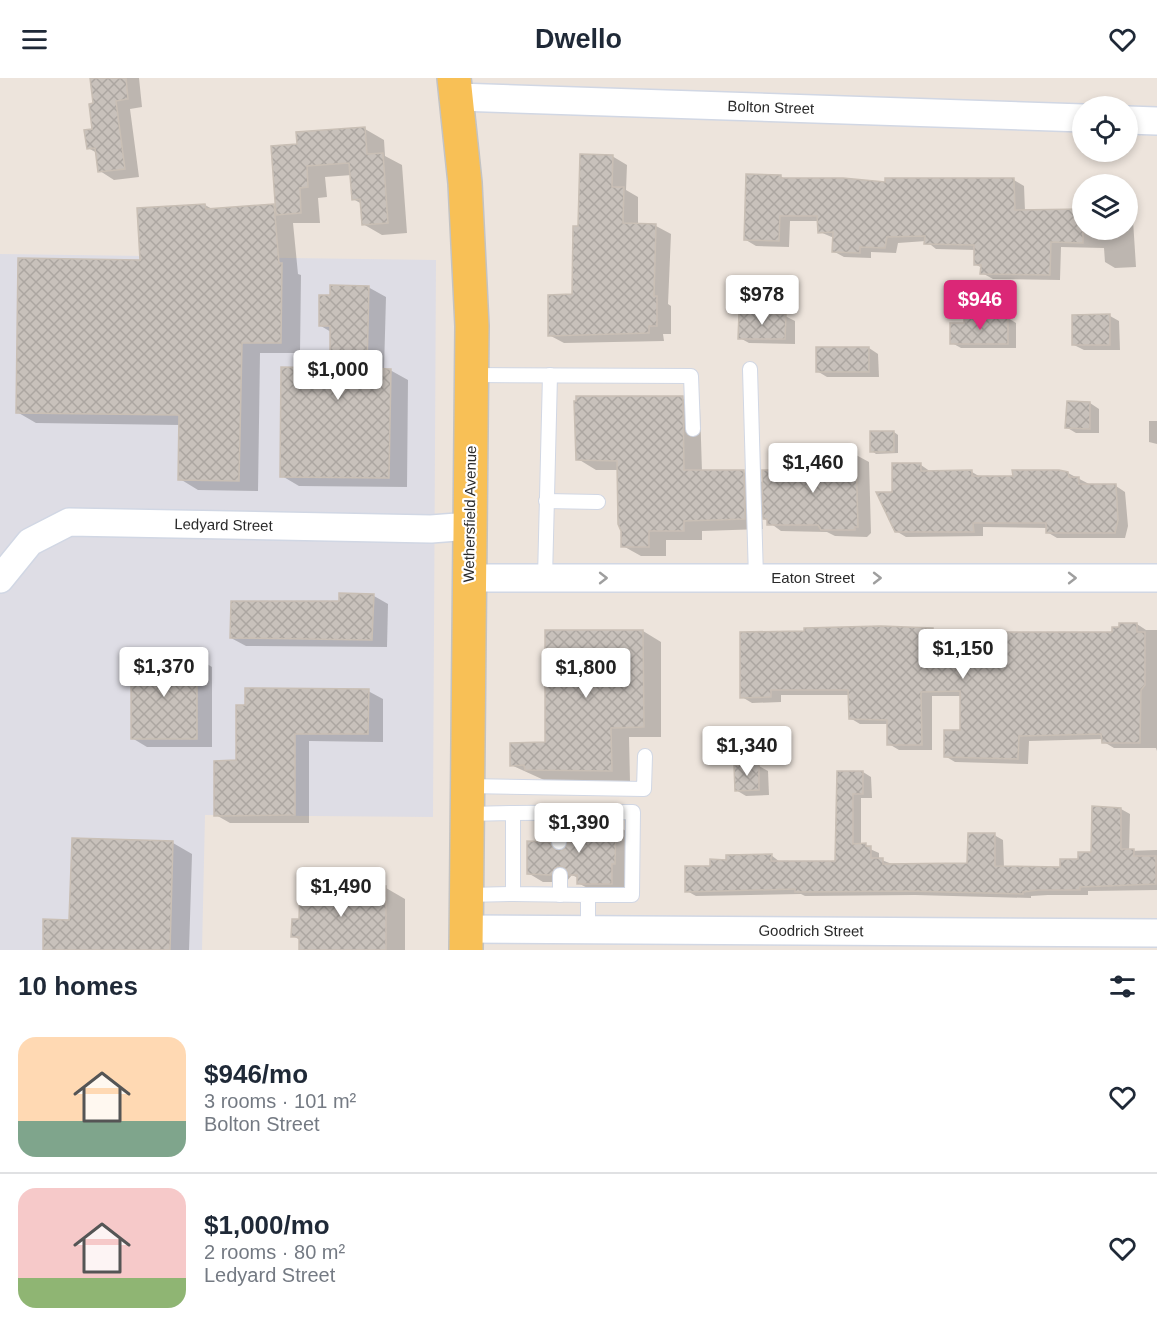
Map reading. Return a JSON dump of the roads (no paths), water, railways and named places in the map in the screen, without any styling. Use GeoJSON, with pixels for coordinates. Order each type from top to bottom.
{"type":"FeatureCollection","features":[{"type":"Feature","properties":{"kind":"main road","name":"Wethersfield Avenue"},"geometry":{"type":"LineString","coordinates":[[455,87],[469,240],[472,375],[466,940]]}},
{"type":"Feature","properties":{"kind":"street","name":"Bolton Street"},"geometry":{"type":"LineString","coordinates":[[455,87],[1072,117]]}},
{"type":"Feature","properties":{"kind":"street"},"geometry":{"type":"LineString","coordinates":[[1138,120],[1157,121]]}},
{"type":"Feature","properties":{"kind":"street","name":"Ledyard Street"},"geometry":{"type":"LineString","coordinates":[[0,579],[30,542],[69,522],[431,529],[470,526]]}},
{"type":"Feature","properties":{"kind":"street","name":"Eaton Street"},"geometry":{"type":"LineString","coordinates":[[470,578],[1157,578]]}},
{"type":"Feature","properties":{"kind":"street","name":"Goodrich Street"},"geometry":{"type":"LineString","coordinates":[[466,940],[588,930],[1157,933]]}},
{"type":"Feature","properties":{"kind":"lane"},"geometry":{"type":"LineString","coordinates":[[750,369],[756,579]]}},
{"type":"Feature","properties":{"kind":"lane"},"geometry":{"type":"LineString","coordinates":[[472,375],[691,376],[693,429]]}},
{"type":"Feature","properties":{"kind":"lane"},"geometry":{"type":"LineString","coordinates":[[545,578],[550,375]]}},
{"type":"Feature","properties":{"kind":"lane"},"geometry":{"type":"LineString","coordinates":[[546,501],[598,502]]}},
{"type":"Feature","properties":{"kind":"lane"},"geometry":{"type":"LineString","coordinates":[[467,800],[644,789],[645,756]]}},
{"type":"Feature","properties":{"kind":"lane"},"geometry":{"type":"LineString","coordinates":[[466,895],[632,895],[633,812],[513,813],[467,800]]}},
{"type":"Feature","properties":{"kind":"lane"},"geometry":{"type":"LineString","coordinates":[[559,812],[559,842]]}},
{"type":"Feature","properties":{"kind":"lane"},"geometry":{"type":"LineString","coordinates":[[513,813],[513,894]]}},
{"type":"Feature","properties":{"kind":"lane"},"geometry":{"type":"LineString","coordinates":[[560,875],[560,895]]}},
{"type":"Feature","properties":{"kind":"lane"},"geometry":{"type":"LineString","coordinates":[[588,895],[588,930]]}}]}
